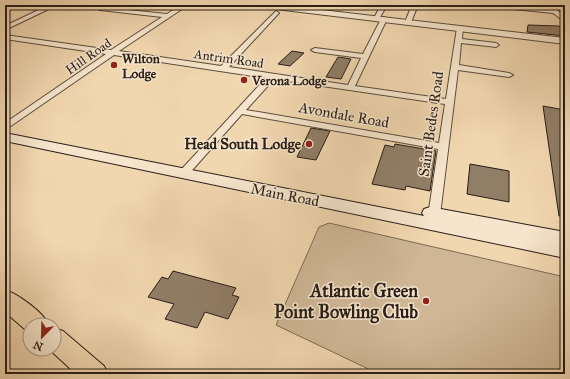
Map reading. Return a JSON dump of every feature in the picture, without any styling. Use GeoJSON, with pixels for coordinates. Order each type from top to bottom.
{"type":"FeatureCollection","features":[{"type":"Feature","properties":{"kind":"main road","name":"Main Road"},"geometry":{"type":"LineString","coordinates":[[5,128],[187,170]]}},
{"type":"Feature","properties":{"kind":"main road","name":"Main Road"},"geometry":{"type":"LineString","coordinates":[[5,137],[187,170],[434,219],[565,251]]}},
{"type":"Feature","properties":{"kind":"main road","name":"Main Road"},"geometry":{"type":"LineString","coordinates":[[434,219],[565,238]]}},
{"type":"Feature","properties":{"kind":"main road"},"geometry":{"type":"LineString","coordinates":[[5,299],[27,317]]}},
{"type":"Feature","properties":{"kind":"main road"},"geometry":{"type":"LineString","coordinates":[[62,345],[95,374]]}},
{"type":"Feature","properties":{"kind":"street"},"geometry":{"type":"LineString","coordinates":[[5,8],[11,5]]}},
{"type":"Feature","properties":{"kind":"street"},"geometry":{"type":"LineString","coordinates":[[6,27],[54,5]]}},
{"type":"Feature","properties":{"kind":"street","name":"Hill Road"},"geometry":{"type":"LineString","coordinates":[[5,128],[112,53],[185,5]]}},
{"type":"Feature","properties":{"kind":"street"},"geometry":{"type":"LineString","coordinates":[[259,5],[380,18],[565,41]]}},
{"type":"Feature","properties":{"kind":"street"},"geometry":{"type":"LineString","coordinates":[[350,88],[366,56],[384,5]]}},
{"type":"Feature","properties":{"kind":"street"},"geometry":{"type":"LineString","coordinates":[[408,22],[415,5]]}},
{"type":"Feature","properties":{"kind":"street"},"geometry":{"type":"LineString","coordinates":[[492,5],[555,11]]}},
{"type":"Feature","properties":{"kind":"street"},"geometry":{"type":"LineString","coordinates":[[548,5],[565,20]]}},
{"type":"Feature","properties":{"kind":"street"},"geometry":{"type":"LineString","coordinates":[[100,8],[169,16]]}},
{"type":"Feature","properties":{"kind":"street"},"geometry":{"type":"LineString","coordinates":[[223,69],[276,13]]}},
{"type":"Feature","properties":{"kind":"street","name":"Saint Bedes Road"},"geometry":{"type":"LineString","coordinates":[[434,219],[460,28]]}},
{"type":"Feature","properties":{"kind":"street","name":"Antrim Road"},"geometry":{"type":"LineString","coordinates":[[5,37],[450,102]]}},
{"type":"Feature","properties":{"kind":"street"},"geometry":{"type":"LineString","coordinates":[[458,41],[496,45]]}},
{"type":"Feature","properties":{"kind":"street"},"geometry":{"type":"LineString","coordinates":[[316,50],[366,56]]}},
{"type":"Feature","properties":{"kind":"street"},"geometry":{"type":"LineString","coordinates":[[455,67],[509,75]]}},
{"type":"Feature","properties":{"kind":"street"},"geometry":{"type":"LineString","coordinates":[[187,170],[272,76]]}},
{"type":"Feature","properties":{"kind":"street","name":"Avondale Road"},"geometry":{"type":"LineString","coordinates":[[239,111],[444,146]]}},
{"type":"Feature","properties":{"kind":"shaded area","name":"Atlantic Green Point Bowling Club"},"geometry":{"type":"Polygon","coordinates":[[[329,223],[565,277],[565,374],[379,374],[276,325],[319,227],[329,223]]]}},
{"type":"Feature","properties":{"kind":"building"},"geometry":{"type":"Polygon","coordinates":[[[528,25],[559,26],[565,31],[565,36],[527,32],[528,25]]]}},
{"type":"Feature","properties":{"kind":"building"},"geometry":{"type":"Polygon","coordinates":[[[292,51],[304,53],[290,66],[278,64],[292,51]]]}},
{"type":"Feature","properties":{"kind":"building"},"geometry":{"type":"Polygon","coordinates":[[[338,57],[351,59],[341,79],[326,77],[338,57]]]}},
{"type":"Feature","properties":{"kind":"building"},"geometry":{"type":"Polygon","coordinates":[[[543,106],[565,110],[565,216],[559,216],[543,106]]]}},
{"type":"Feature","properties":{"kind":"building","name":"Head South Lodge"},"geometry":{"type":"Polygon","coordinates":[[[311,128],[330,131],[316,160],[297,157],[311,128]]]}},
{"type":"Feature","properties":{"kind":"building"},"geometry":{"type":"Polygon","coordinates":[[[395,144],[436,151],[430,191],[406,186],[405,190],[372,184],[385,145],[394,147],[395,144]]]}},
{"type":"Feature","properties":{"kind":"building"},"geometry":{"type":"Polygon","coordinates":[[[470,164],[509,171],[509,202],[467,194],[470,164]]]}},
{"type":"Feature","properties":{"kind":"building"},"geometry":{"type":"Polygon","coordinates":[[[173,271],[236,288],[232,295],[239,297],[228,319],[205,312],[197,328],[165,319],[174,304],[148,297],[162,277],[168,279],[173,271]]]}},
{"type":"Feature","properties":{"kind":"place","name":"Wilton Lodge"},"geometry":{"type":"Point","coordinates":[114,65]}},
{"type":"Feature","properties":{"kind":"place","name":"Verona Lodge"},"geometry":{"type":"Point","coordinates":[244,80]}},
{"type":"Feature","properties":{"kind":"place","name":"Head South Lodge"},"geometry":{"type":"Point","coordinates":[309,144]}},
{"type":"Feature","properties":{"kind":"place","name":"Atlantic Green Point Bowling Club"},"geometry":{"type":"Point","coordinates":[426,301]}}]}
